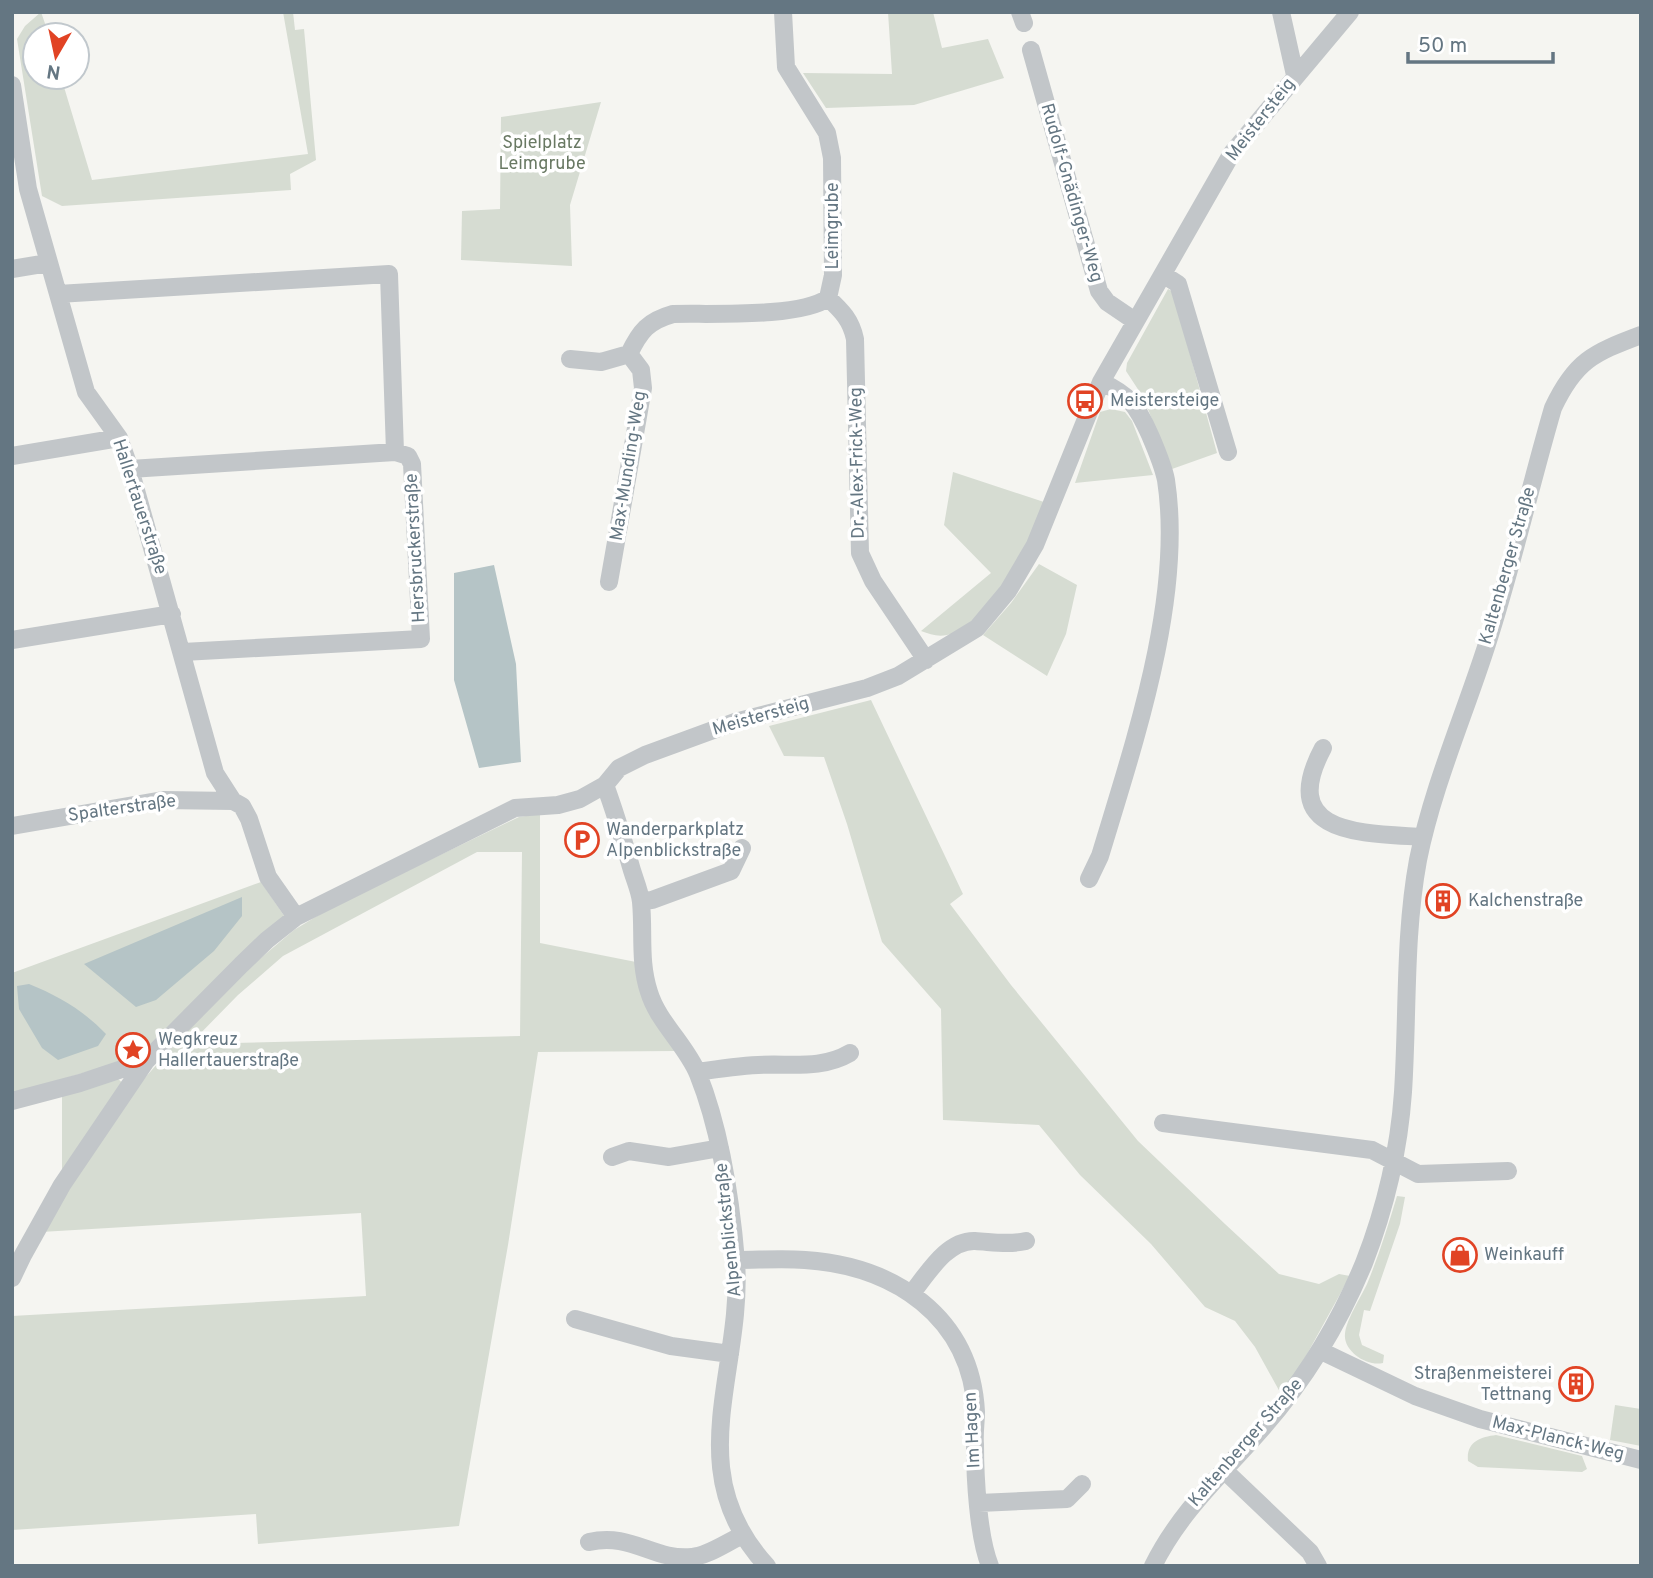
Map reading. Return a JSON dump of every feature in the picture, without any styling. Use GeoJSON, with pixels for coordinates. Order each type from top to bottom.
{"type":"FeatureCollection","features":[{"type":"Feature","properties":{"kind":"street","name":"Leimgrube"},"geometry":{"type":"LineString","coordinates":[[783,12],[786,67],[827,133],[832,158],[833,275],[828,298]]}},
{"type":"Feature","properties":{"kind":"street"},"geometry":{"type":"LineString","coordinates":[[1281,12],[1295,75]]}},
{"type":"Feature","properties":{"kind":"street","name":"Meistersteig"},"geometry":{"type":"LineString","coordinates":[[12,1278],[62,1185],[146,1061],[267,940],[296,917],[515,808],[580,799],[605,786],[619,768],[645,755],[735,722],[867,688],[898,676],[977,628],[1008,592],[1035,545],[1101,382],[1232,153],[1350,12]]}},
{"type":"Feature","properties":{"kind":"street","name":"Rudolf-Gnädinger-Weg"},"geometry":{"type":"LineString","coordinates":[[1031,50],[1099,291],[1107,302],[1135,321]]}},
{"type":"Feature","properties":{"kind":"street","name":"Hallertauerstraße"},"geometry":{"type":"LineString","coordinates":[[12,85],[28,189],[86,392],[119,438],[130,469],[215,773],[233,801],[242,806],[250,819],[268,877],[296,917]]}},
{"type":"Feature","properties":{"kind":"street"},"geometry":{"type":"LineString","coordinates":[[12,269],[48,263]]}},
{"type":"Feature","properties":{"kind":"street"},"geometry":{"type":"LineString","coordinates":[[58,294],[389,274],[395,452]]}},
{"type":"Feature","properties":{"kind":"street"},"geometry":{"type":"LineString","coordinates":[[1164,275],[1178,284],[1228,452]]}},
{"type":"Feature","properties":{"kind":"street"},"geometry":{"type":"LineString","coordinates":[[570,359],[601,362],[629,354],[638,335],[656,319],[673,314],[794,310],[810,307],[828,298]]}},
{"type":"Feature","properties":{"kind":"street","name":"Dr.-Alex-Frick-Weg"},"geometry":{"type":"LineString","coordinates":[[828,298],[852,325],[855,339],[860,553],[873,582],[926,660]]}},
{"type":"Feature","properties":{"kind":"street","name":"Kaltenberger Straße"},"geometry":{"type":"LineString","coordinates":[[1153,1566],[1188,1509],[1293,1391],[1321,1351],[1367,1253],[1386,1196],[1393,1161],[1403,1092],[1411,909],[1423,837],[1441,775],[1493,626],[1553,408],[1570,375],[1581,365],[1595,355],[1641,335]]}},
{"type":"Feature","properties":{"kind":"street","name":"Max-Munding-Weg"},"geometry":{"type":"LineString","coordinates":[[609,582],[643,388],[642,370],[629,354]]}},
{"type":"Feature","properties":{"kind":"street"},"geometry":{"type":"LineString","coordinates":[[1089,879],[1100,856],[1146,694],[1162,616],[1170,539],[1165,477],[1150,434],[1131,399],[1101,382]]}},
{"type":"Feature","properties":{"kind":"street"},"geometry":{"type":"LineString","coordinates":[[12,456],[119,438]]}},
{"type":"Feature","properties":{"kind":"street","name":"Hersbruckerstraße"},"geometry":{"type":"LineString","coordinates":[[130,469],[395,452],[408,456],[412,464],[421,639],[183,652]]}},
{"type":"Feature","properties":{"kind":"street"},"geometry":{"type":"LineString","coordinates":[[12,640],[172,614]]}},
{"type":"Feature","properties":{"kind":"street"},"geometry":{"type":"LineString","coordinates":[[1323,748],[1311,770],[1311,796],[1318,815],[1332,826],[1361,833],[1423,837]]}},
{"type":"Feature","properties":{"kind":"street","name":"Alpenblickstraße"},"geometry":{"type":"LineString","coordinates":[[605,786],[641,901],[640,951],[650,996],[697,1072],[720,1148],[736,1260],[737,1302],[719,1429],[719,1461],[729,1506],[743,1535],[767,1566]]}},
{"type":"Feature","properties":{"kind":"street","name":"Spalterstraße"},"geometry":{"type":"LineString","coordinates":[[12,826],[163,800],[233,801]]}},
{"type":"Feature","properties":{"kind":"street"},"geometry":{"type":"LineString","coordinates":[[641,901],[652,900],[731,871],[742,848]]}},
{"type":"Feature","properties":{"kind":"street"},"geometry":{"type":"LineString","coordinates":[[697,1072],[758,1065],[819,1065],[836,1061],[850,1053]]}},
{"type":"Feature","properties":{"kind":"street"},"geometry":{"type":"LineString","coordinates":[[12,1101],[80,1083],[146,1061]]}},
{"type":"Feature","properties":{"kind":"street"},"geometry":{"type":"LineString","coordinates":[[1163,1123],[1373,1150],[1418,1174],[1508,1171]]}},
{"type":"Feature","properties":{"kind":"street","name":"Alpenblickstraße"},"geometry":{"type":"LineString","coordinates":[[612,1157],[629,1151],[668,1157],[720,1148]]}},
{"type":"Feature","properties":{"kind":"street"},"geometry":{"type":"LineString","coordinates":[[912,1293],[943,1255],[963,1243],[972,1241],[1011,1245],[1026,1241]]}},
{"type":"Feature","properties":{"kind":"street","name":"Im Hagen"},"geometry":{"type":"LineString","coordinates":[[736,1260],[820,1262],[884,1279],[912,1293],[950,1330],[968,1370],[976,1411],[976,1475],[983,1539],[990,1566]]}},
{"type":"Feature","properties":{"kind":"street"},"geometry":{"type":"LineString","coordinates":[[575,1319],[671,1346],[730,1354]]}},
{"type":"Feature","properties":{"kind":"street","name":"Max-Planck-Weg"},"geometry":{"type":"LineString","coordinates":[[1321,1351],[1415,1396],[1480,1419],[1641,1460]]}},
{"type":"Feature","properties":{"kind":"street"},"geometry":{"type":"LineString","coordinates":[[1224,1470],[1310,1552],[1318,1566]]}},
{"type":"Feature","properties":{"kind":"street"},"geometry":{"type":"LineString","coordinates":[[979,1503],[1067,1499],[1082,1484]]}},
{"type":"Feature","properties":{"kind":"street"},"geometry":{"type":"LineString","coordinates":[[589,1542],[600,1539],[632,1542],[669,1556],[685,1558],[696,1557],[743,1535]]}},
{"type":"Feature","properties":{"kind":"green space"},"geometry":{"type":"Polygon","coordinates":[[[41,12],[44,21],[31,21],[41,12]]]}},
{"type":"Feature","properties":{"kind":"green space"},"geometry":{"type":"Polygon","coordinates":[[[283,12],[293,12],[295,30],[304,29],[316,160],[290,174],[291,190],[62,206],[42,196],[25,91],[65,91],[92,180],[308,154],[283,12]]]}},
{"type":"Feature","properties":{"kind":"green space"},"geometry":{"type":"Polygon","coordinates":[[[888,12],[933,12],[942,48],[988,39],[1004,78],[914,105],[826,108],[803,73],[892,74],[888,12]]]}},
{"type":"Feature","properties":{"kind":"green space"},"geometry":{"type":"Polygon","coordinates":[[[21,32],[21,64],[17,39],[21,32]]]}},
{"type":"Feature","properties":{"kind":"green space","name":"Spielplatz Leimgrube"},"geometry":{"type":"Polygon","coordinates":[[[601,102],[570,205],[572,266],[461,260],[462,211],[500,209],[501,117],[601,102]]]}},
{"type":"Feature","properties":{"kind":"green space"},"geometry":{"type":"Polygon","coordinates":[[[1168,289],[1173,292],[1217,453],[1172,469],[1143,397],[1126,371],[1127,363],[1168,289]]]}},
{"type":"Feature","properties":{"kind":"green space"},"geometry":{"type":"Polygon","coordinates":[[[1111,409],[1125,412],[1132,421],[1153,475],[1075,483],[1100,412],[1111,409]]]}},
{"type":"Feature","properties":{"kind":"green space"},"geometry":{"type":"Polygon","coordinates":[[[953,472],[1047,503],[1030,544],[994,597],[958,631],[937,635],[921,631],[991,573],[944,525],[953,472]]]}},
{"type":"Feature","properties":{"kind":"green space"},"geometry":{"type":"Polygon","coordinates":[[[1039,564],[1077,585],[1066,634],[1047,676],[983,635],[1011,603],[1039,564]]]}},
{"type":"Feature","properties":{"kind":"green space"},"geometry":{"type":"Polygon","coordinates":[[[871,700],[963,894],[950,904],[1011,985],[1138,1141],[1279,1274],[1319,1284],[1339,1274],[1350,1276],[1301,1365],[1281,1394],[1255,1347],[1235,1321],[1205,1307],[1151,1244],[1080,1175],[1039,1125],[943,1120],[941,1009],[882,942],[824,757],[784,756],[769,726],[871,700]]]}},
{"type":"Feature","properties":{"kind":"green space"},"geometry":{"type":"Polygon","coordinates":[[[540,814],[540,943],[636,962],[676,1051],[538,1052],[508,1245],[459,1526],[258,1544],[256,1514],[12,1530],[12,1316],[366,1296],[361,1213],[41,1232],[94,1144],[143,1080],[223,990],[294,930],[332,907],[519,817],[540,814]],[[477,852],[283,956],[238,995],[190,1044],[520,1036],[522,852],[477,852]]]}},
{"type":"Feature","properties":{"kind":"green space"},"geometry":{"type":"Polygon","coordinates":[[[261,882],[285,917],[158,1040],[137,1057],[12,1094],[12,973],[261,882]]]}},
{"type":"Feature","properties":{"kind":"green space"},"geometry":{"type":"Polygon","coordinates":[[[117,1078],[126,1086],[62,1173],[62,1096],[117,1078]]]}},
{"type":"Feature","properties":{"kind":"green space"},"geometry":{"type":"Polygon","coordinates":[[[1397,1196],[1405,1197],[1400,1224],[1370,1311],[1364,1310],[1359,1335],[1362,1345],[1384,1355],[1383,1363],[1377,1364],[1363,1360],[1352,1352],[1345,1340],[1345,1334],[1351,1315],[1367,1284],[1397,1196]]]}},
{"type":"Feature","properties":{"kind":"green space"},"geometry":{"type":"Polygon","coordinates":[[[1615,1405],[1641,1409],[1641,1446],[1610,1440],[1615,1405]]]}},
{"type":"Feature","properties":{"kind":"green space"},"geometry":{"type":"Polygon","coordinates":[[[1496,1435],[1582,1456],[1587,1469],[1582,1472],[1478,1467],[1468,1461],[1469,1449],[1475,1442],[1496,1435]]]}},
{"type":"Feature","properties":{"kind":"shaded area"},"geometry":{"type":"Polygon","coordinates":[[[494,565],[516,664],[521,762],[479,768],[454,680],[454,573],[494,565]]]}},
{"type":"Feature","properties":{"kind":"shaded area"},"geometry":{"type":"Polygon","coordinates":[[[242,897],[242,916],[214,951],[156,1000],[136,1007],[84,964],[242,897]]]}},
{"type":"Feature","properties":{"kind":"shaded area"},"geometry":{"type":"Polygon","coordinates":[[[29,984],[70,1005],[98,1026],[106,1034],[98,1046],[58,1060],[42,1048],[19,1009],[17,986],[29,984]]]}},
{"type":"Feature","properties":{"kind":"place","name":"Meistersteige"},"geometry":{"type":"Point","coordinates":[1085,401]}},
{"type":"Feature","properties":{"kind":"place","name":"Wanderparkplatz Alpenblickstraße"},"geometry":{"type":"Point","coordinates":[582,840]}},
{"type":"Feature","properties":{"kind":"place","name":"Kalchenstraße"},"geometry":{"type":"Point","coordinates":[1443,901]}},
{"type":"Feature","properties":{"kind":"place","name":"Wegkreuz Hallertauerstraße"},"geometry":{"type":"Point","coordinates":[133,1050]}},
{"type":"Feature","properties":{"kind":"place","name":"Weinkauff"},"geometry":{"type":"Point","coordinates":[1460,1255]}},
{"type":"Feature","properties":{"kind":"place","name":"Straßenmeisterei Tettnang"},"geometry":{"type":"Point","coordinates":[1576,1384]}}]}
